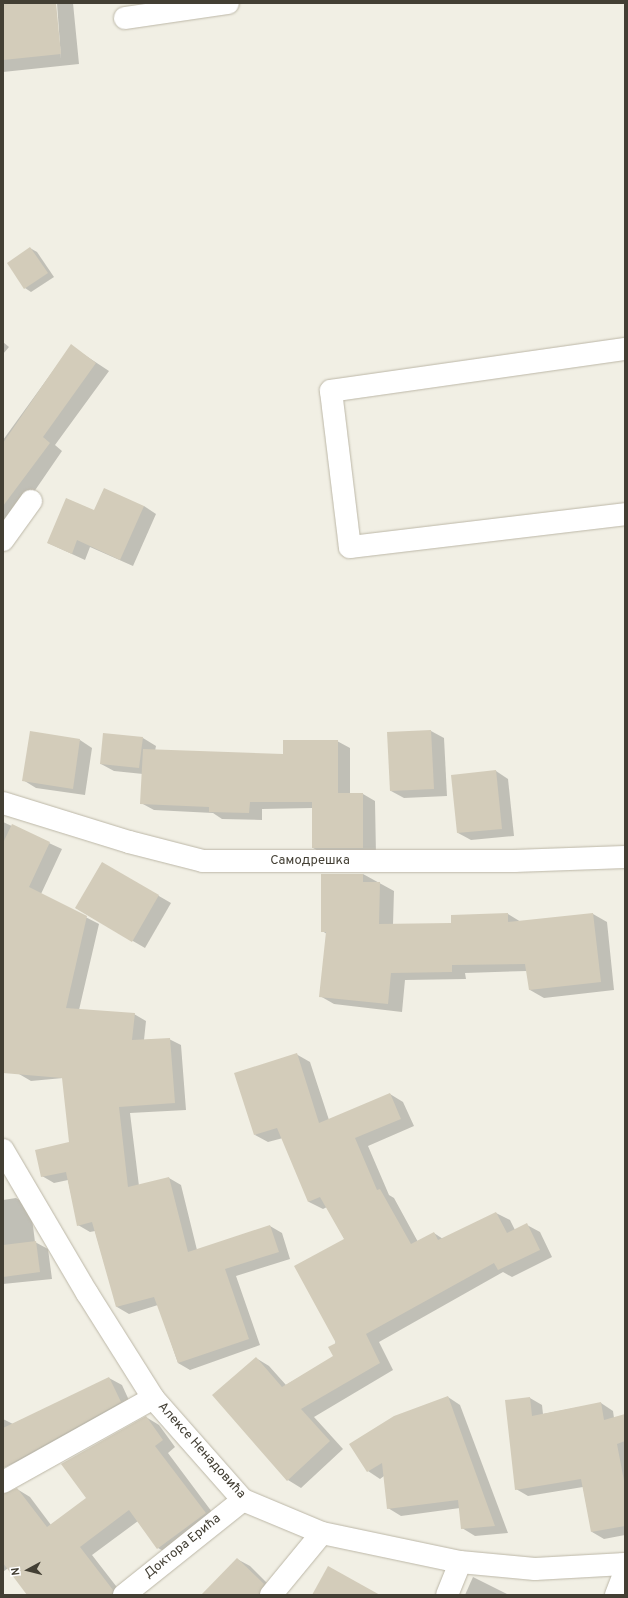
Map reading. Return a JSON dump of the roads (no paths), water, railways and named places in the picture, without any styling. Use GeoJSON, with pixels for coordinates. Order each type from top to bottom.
{"type":"FeatureCollection","features":[{"type":"Feature","properties":{"kind":"street"},"geometry":{"type":"LineString","coordinates":[[125,18],[228,3]]}},
{"type":"Feature","properties":{"kind":"street"},"geometry":{"type":"LineString","coordinates":[[625,349],[331,390],[350,547],[625,514]]}},
{"type":"Feature","properties":{"kind":"street"},"geometry":{"type":"LineString","coordinates":[[3,540],[31,501]]}},
{"type":"Feature","properties":{"kind":"street","name":"Самодрешка"},"geometry":{"type":"LineString","coordinates":[[3,803],[203,861],[514,862],[625,857]]}},
{"type":"Feature","properties":{"kind":"street","name":"Алексе Ненадовића"},"geometry":{"type":"LineString","coordinates":[[3,1150],[87,1293],[153,1398],[242,1500],[322,1533],[460,1562],[535,1569],[625,1564]]}},
{"type":"Feature","properties":{"kind":"street"},"geometry":{"type":"LineString","coordinates":[[3,1482],[153,1398]]}},
{"type":"Feature","properties":{"kind":"street","name":"Доктора Ерића"},"geometry":{"type":"LineString","coordinates":[[124,1595],[242,1500]]}},
{"type":"Feature","properties":{"kind":"street"},"geometry":{"type":"LineString","coordinates":[[271,1595],[322,1533]]}},
{"type":"Feature","properties":{"kind":"street"},"geometry":{"type":"LineString","coordinates":[[447,1595],[460,1562]]}},
{"type":"Feature","properties":{"kind":"street"},"geometry":{"type":"LineString","coordinates":[[616,1595],[625,1572]]}}]}
